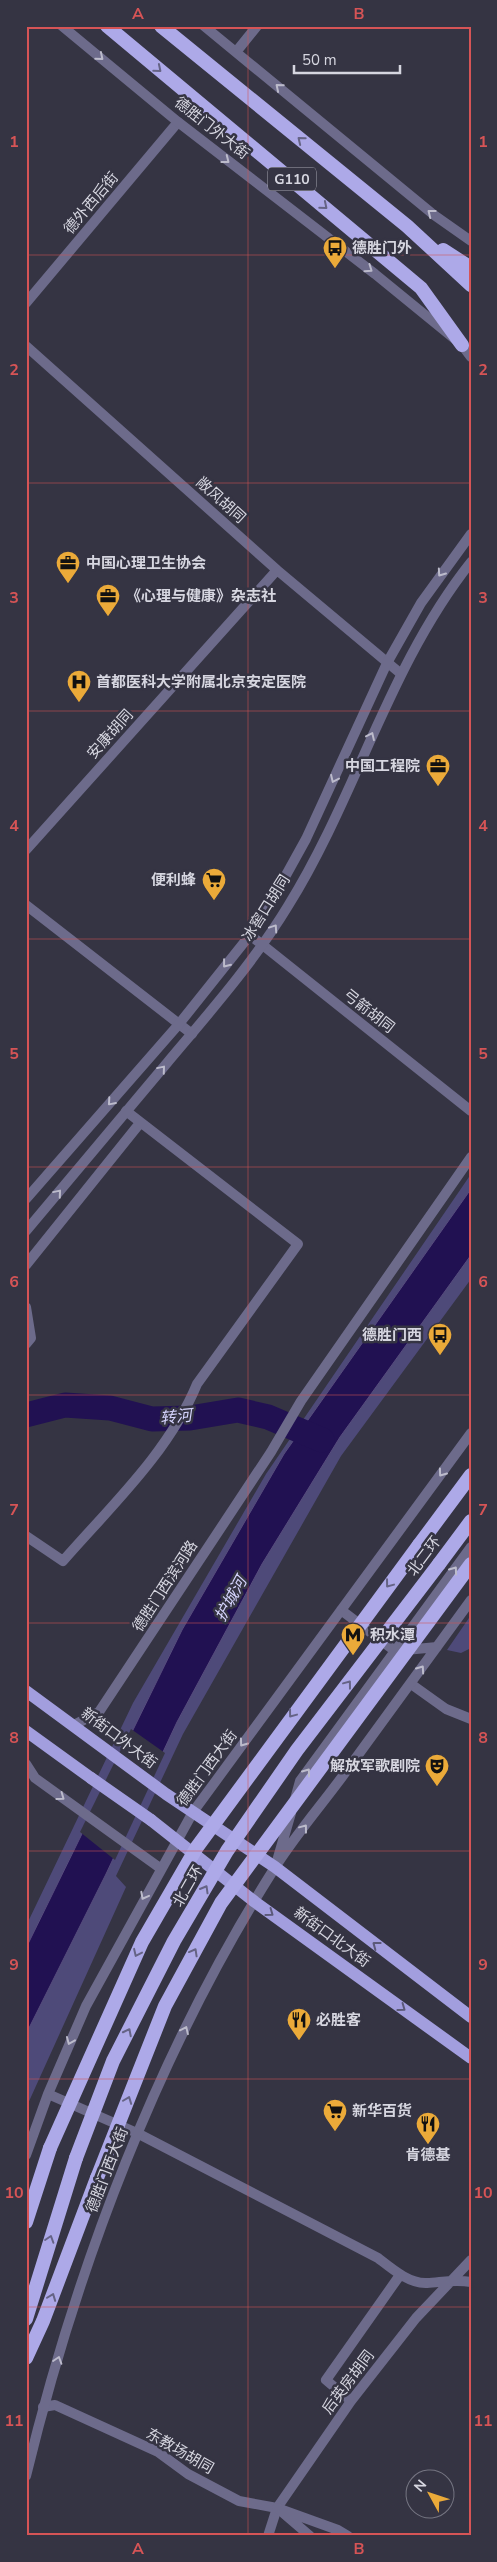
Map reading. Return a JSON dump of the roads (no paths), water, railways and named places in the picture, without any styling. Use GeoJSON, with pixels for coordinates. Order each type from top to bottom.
{"type":"FeatureCollection","features":[{"type":"Feature","properties":{"kind":"highway","name":"德胜门外大街"},"geometry":{"type":"LineString","coordinates":[[107,26],[415,282],[462,345]]}},
{"type":"Feature","properties":{"kind":"highway","name":"G110"},"geometry":{"type":"LineString","coordinates":[[161,26],[407,226]]}},
{"type":"Feature","properties":{"kind":"highway"},"geometry":{"type":"LineString","coordinates":[[407,226],[471,268]]}},
{"type":"Feature","properties":{"kind":"highway"},"geometry":{"type":"LineString","coordinates":[[407,226],[471,285]]}},
{"type":"Feature","properties":{"kind":"highway","name":"北二环"},"geometry":{"type":"LineString","coordinates":[[26,2222],[50,2148],[142,1942],[197,1847],[471,1475]]}},
{"type":"Feature","properties":{"kind":"highway","name":"北二环"},"geometry":{"type":"LineString","coordinates":[[26,2319],[76,2158],[113,2061],[174,1942],[227,1851],[297,1750],[471,1521]]}},
{"type":"Feature","properties":{"kind":"highway"},"geometry":{"type":"LineString","coordinates":[[26,2358],[43,2321],[165,2006],[221,1903],[471,1564]]}},
{"type":"Feature","properties":{"kind":"main road","name":"新街口外大街"},"geometry":{"type":"LineString","coordinates":[[26,1691],[192,1812]]}},
{"type":"Feature","properties":{"kind":"main road"},"geometry":{"type":"LineString","coordinates":[[26,1731],[178,1839]]}},
{"type":"Feature","properties":{"kind":"main road","name":"新街口北大街"},"geometry":{"type":"LineString","coordinates":[[192,1812],[275,1867],[471,2017]]}},
{"type":"Feature","properties":{"kind":"main road","name":"新街口北大街"},"geometry":{"type":"LineString","coordinates":[[178,1839],[255,1902],[471,2058]]}},
{"type":"Feature","properties":{"kind":"street","name":"德胜门外大街"},"geometry":{"type":"LineString","coordinates":[[62,26],[178,122],[375,274],[462,345],[471,357]]}},
{"type":"Feature","properties":{"kind":"street"},"geometry":{"type":"LineString","coordinates":[[204,26],[434,215],[471,241]]}},
{"type":"Feature","properties":{"kind":"street"},"geometry":{"type":"LineString","coordinates":[[236,52],[257,26]]}},
{"type":"Feature","properties":{"kind":"street","name":"德外西后街"},"geometry":{"type":"LineString","coordinates":[[26,302],[178,122]]}},
{"type":"Feature","properties":{"kind":"street","name":"敞风胡同"},"geometry":{"type":"LineString","coordinates":[[26,346],[277,570],[400,674]]}},
{"type":"Feature","properties":{"kind":"street","name":"冰窖口胡同"},"geometry":{"type":"LineString","coordinates":[[26,1199],[179,1024],[250,935],[306,839],[387,663],[421,602],[471,534]]}},
{"type":"Feature","properties":{"kind":"street","name":"冰窖口胡同"},"geometry":{"type":"LineString","coordinates":[[26,1231],[192,1034],[262,945],[289,905],[320,847],[400,674],[436,612],[471,562]]}},
{"type":"Feature","properties":{"kind":"street","name":"安康胡同"},"geometry":{"type":"LineString","coordinates":[[26,850],[277,570]]}},
{"type":"Feature","properties":{"kind":"street"},"geometry":{"type":"LineString","coordinates":[[26,905],[192,1034]]}},
{"type":"Feature","properties":{"kind":"street","name":"弓箭胡同"},"geometry":{"type":"LineString","coordinates":[[250,935],[471,1110]]}},
{"type":"Feature","properties":{"kind":"street"},"geometry":{"type":"LineString","coordinates":[[26,1536],[63,1561],[150,1462],[189,1404],[197,1384],[298,1244],[126,1111]]}},
{"type":"Feature","properties":{"kind":"street"},"geometry":{"type":"LineString","coordinates":[[26,1265],[140,1123]]}},
{"type":"Feature","properties":{"kind":"street","name":"德胜门西滨河路"},"geometry":{"type":"LineString","coordinates":[[74,1725],[99,1712],[271,1452],[302,1401],[471,1156]]}},
{"type":"Feature","properties":{"kind":"street"},"geometry":{"type":"LineString","coordinates":[[26,1307],[31,1338],[26,1344]]}},
{"type":"Feature","properties":{"kind":"street","name":"德胜门西大街"},"geometry":{"type":"LineString","coordinates":[[26,2155],[48,2094],[86,2006],[192,1812],[471,1433]]}},
{"type":"Feature","properties":{"kind":"street","name":"德胜门西大街"},"geometry":{"type":"LineString","coordinates":[[275,1867],[300,1781],[471,1547]]}},
{"type":"Feature","properties":{"kind":"street","name":"德胜门西大街"},"geometry":{"type":"LineString","coordinates":[[26,2476],[43,2407],[108,2206],[137,2133],[210,1978],[275,1867],[471,1600]]}},
{"type":"Feature","properties":{"kind":"street"},"geometry":{"type":"LineString","coordinates":[[341,1610],[395,1651],[437,1647]]}},
{"type":"Feature","properties":{"kind":"street"},"geometry":{"type":"LineString","coordinates":[[411,1684],[446,1710],[471,1719]]}},
{"type":"Feature","properties":{"kind":"street"},"geometry":{"type":"LineString","coordinates":[[26,1764],[34,1778],[160,1868]]}},
{"type":"Feature","properties":{"kind":"street"},"geometry":{"type":"LineString","coordinates":[[48,2094],[137,2133],[378,2258],[400,2275],[425,2283],[453,2279],[471,2282]]}},
{"type":"Feature","properties":{"kind":"street","name":"后英房胡同"},"geometry":{"type":"LineString","coordinates":[[268,2536],[277,2508],[351,2401],[416,2318],[471,2260]]}},
{"type":"Feature","properties":{"kind":"street"},"geometry":{"type":"LineString","coordinates":[[351,2401],[326,2380],[400,2275]]}},
{"type":"Feature","properties":{"kind":"street","name":"东教场胡同"},"geometry":{"type":"LineString","coordinates":[[43,2407],[55,2405],[158,2452],[188,2474],[239,2501],[277,2508],[338,2530],[348,2536]]}},
{"type":"Feature","properties":{"kind":"street"},"geometry":{"type":"LineString","coordinates":[[277,2508],[310,2536]]}},
{"type":"Feature","properties":{"kind":"water","name":"护城河"},"geometry":{"type":"Polygon","coordinates":[[[471,1189],[471,1255],[340,1437],[262,1564],[177,1722],[106,1874],[26,2034],[26,1948],[182,1630],[284,1454],[471,1189]]]}},
{"type":"Feature","properties":{"kind":"waterway","name":"转河"},"geometry":{"type":"LineString","coordinates":[[26,1415],[65,1405],[110,1408],[152,1419],[190,1418],[238,1410],[268,1417],[322,1440]]}},
{"type":"Feature","properties":{"kind":"place","name":"德胜门外"},"geometry":{"type":"Point","coordinates":[335,269]}},
{"type":"Feature","properties":{"kind":"place","name":"中国心理卫生协会"},"geometry":{"type":"Point","coordinates":[68,584]}},
{"type":"Feature","properties":{"kind":"place","name":"《心理与健康》杂志社"},"geometry":{"type":"Point","coordinates":[108,617]}},
{"type":"Feature","properties":{"kind":"place","name":"首都医科大学附属北京安定医院"},"geometry":{"type":"Point","coordinates":[79,703]}},
{"type":"Feature","properties":{"kind":"place","name":"中国工程院"},"geometry":{"type":"Point","coordinates":[438,787]}},
{"type":"Feature","properties":{"kind":"place","name":"便利蜂"},"geometry":{"type":"Point","coordinates":[214,901]}},
{"type":"Feature","properties":{"kind":"place","name":"德胜门西"},"geometry":{"type":"Point","coordinates":[440,1356]}},
{"type":"Feature","properties":{"kind":"place","name":"积水潭"},"geometry":{"type":"Point","coordinates":[353,1656]}},
{"type":"Feature","properties":{"kind":"place","name":"解放军歌剧院"},"geometry":{"type":"Point","coordinates":[437,1787]}},
{"type":"Feature","properties":{"kind":"place","name":"必胜客"},"geometry":{"type":"Point","coordinates":[299,2041]}},
{"type":"Feature","properties":{"kind":"place","name":"新华百货"},"geometry":{"type":"Point","coordinates":[335,2132]}},
{"type":"Feature","properties":{"kind":"place","name":"肯德基"},"geometry":{"type":"Point","coordinates":[428,2145]}}]}
